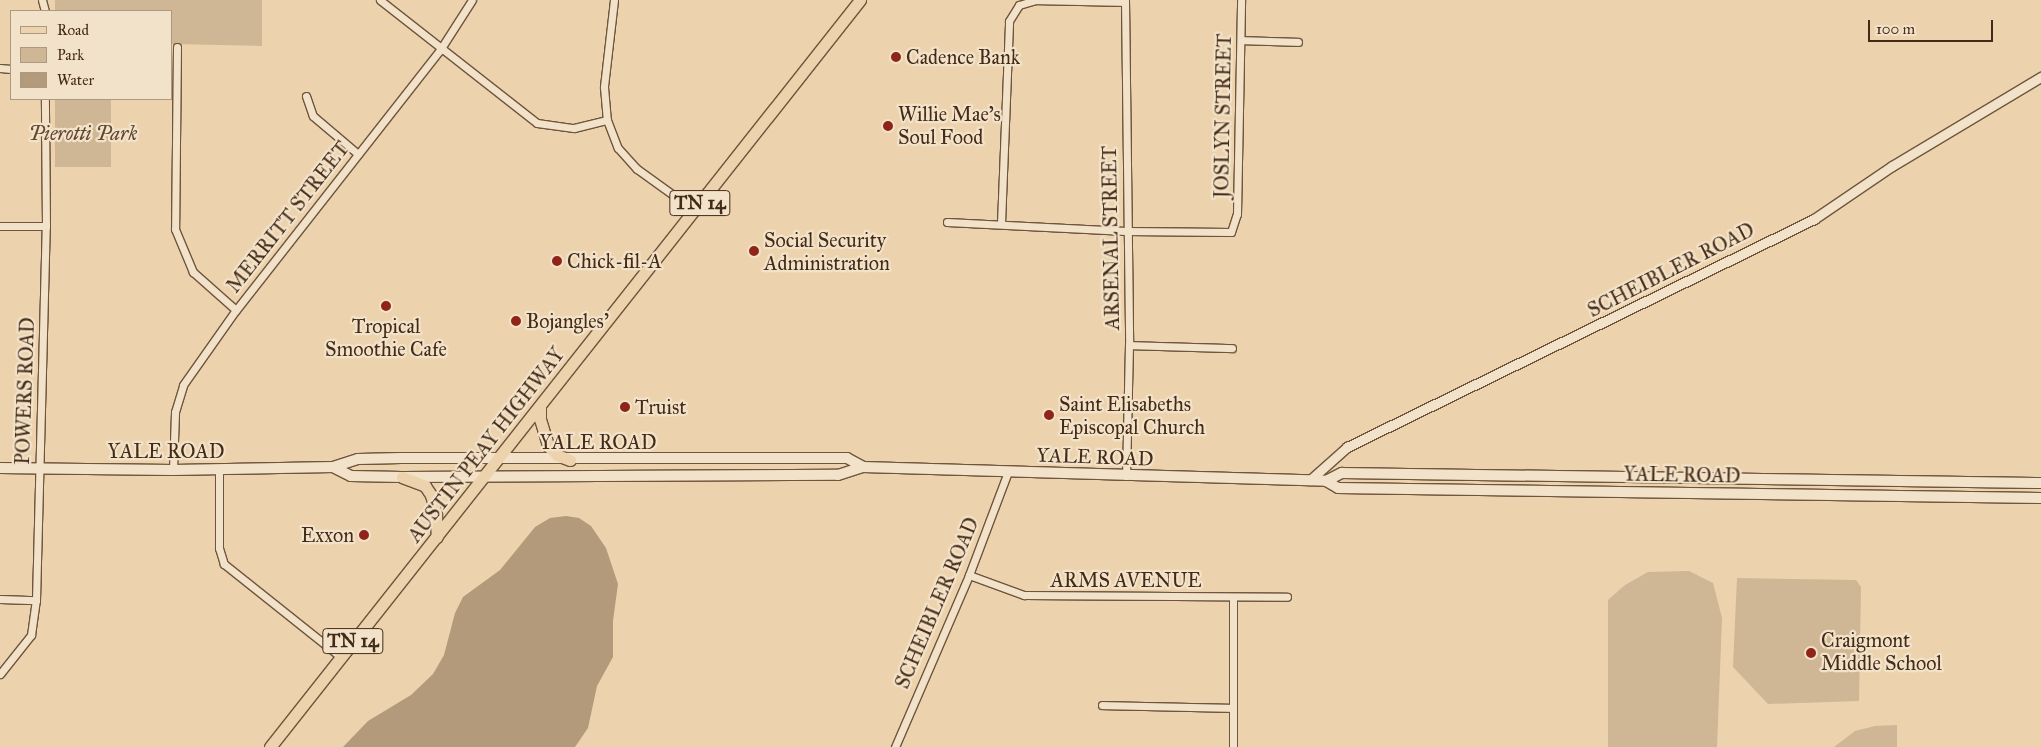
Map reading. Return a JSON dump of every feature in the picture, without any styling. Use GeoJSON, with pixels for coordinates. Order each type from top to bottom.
{"type":"FeatureCollection","features":[{"type":"Feature","properties":{"kind":"main road","name":"AUSTIN PEAY HIGHWAY"},"geometry":{"type":"LineString","coordinates":[[270,747],[500,459],[860,0]]}},
{"type":"Feature","properties":{"kind":"main road"},"geometry":{"type":"LineString","coordinates":[[540,407],[540,419],[548,446],[557,455],[570,460]]}},
{"type":"Feature","properties":{"kind":"main road","name":"YALE ROAD"},"geometry":{"type":"LineString","coordinates":[[0,468],[173,470],[333,467],[358,460],[847,458],[862,467]]}},
{"type":"Feature","properties":{"kind":"main road","name":"YALE ROAD"},"geometry":{"type":"LineString","coordinates":[[333,467],[352,476],[402,477],[838,475],[862,467],[1310,480],[1326,481],[1338,488],[2041,498]]}},
{"type":"Feature","properties":{"kind":"main road","name":"YALE ROAD"},"geometry":{"type":"LineString","coordinates":[[1326,481],[1342,473],[2041,483]]}},
{"type":"Feature","properties":{"kind":"main road"},"geometry":{"type":"LineString","coordinates":[[402,477],[425,486],[431,495],[436,514],[437,536]]}},
{"type":"Feature","properties":{"kind":"street"},"geometry":{"type":"LineString","coordinates":[[380,0],[440,50],[537,123],[574,128],[607,120]]}},
{"type":"Feature","properties":{"kind":"street","name":"MERRITT STREET"},"geometry":{"type":"LineString","coordinates":[[173,470],[175,412],[183,385],[236,310],[440,50],[472,0]]}},
{"type":"Feature","properties":{"kind":"street"},"geometry":{"type":"LineString","coordinates":[[614,0],[604,87],[607,120],[618,148],[637,169],[694,210]]}},
{"type":"Feature","properties":{"kind":"street"},"geometry":{"type":"LineString","coordinates":[[1001,223],[1009,21],[1019,5],[1035,0],[1124,1]]}},
{"type":"Feature","properties":{"kind":"street","name":"JOSLYN STREET"},"geometry":{"type":"LineString","coordinates":[[1126,231],[1231,232],[1237,214],[1242,0]]}},
{"type":"Feature","properties":{"kind":"street","name":"ARSENAL STREET"},"geometry":{"type":"LineString","coordinates":[[1124,1],[1129,345],[1126,476]]}},
{"type":"Feature","properties":{"kind":"street"},"geometry":{"type":"LineString","coordinates":[[1241,40],[1298,42]]}},
{"type":"Feature","properties":{"kind":"street"},"geometry":{"type":"LineString","coordinates":[[177,47],[175,229],[192,272],[236,310]]}},
{"type":"Feature","properties":{"kind":"street","name":"SCHEIBLER ROAD"},"geometry":{"type":"LineString","coordinates":[[1310,480],[1347,447],[1814,219],[1892,166],[2041,77]]}},
{"type":"Feature","properties":{"kind":"street"},"geometry":{"type":"LineString","coordinates":[[306,96],[313,116],[358,154]]}},
{"type":"Feature","properties":{"kind":"street","name":"POWERS ROAD"},"geometry":{"type":"LineString","coordinates":[[0,674],[31,634],[36,600],[38,468],[46,226],[45,100]]}},
{"type":"Feature","properties":{"kind":"street"},"geometry":{"type":"LineString","coordinates":[[946,222],[1001,223],[1126,231]]}},
{"type":"Feature","properties":{"kind":"street"},"geometry":{"type":"LineString","coordinates":[[0,226],[46,226]]}},
{"type":"Feature","properties":{"kind":"street"},"geometry":{"type":"LineString","coordinates":[[1129,345],[1232,348]]}},
{"type":"Feature","properties":{"kind":"street"},"geometry":{"type":"LineString","coordinates":[[219,469],[219,548],[224,564],[341,657]]}},
{"type":"Feature","properties":{"kind":"street","name":"SCHEIBLER ROAD"},"geometry":{"type":"LineString","coordinates":[[895,747],[968,575],[1008,472]]}},
{"type":"Feature","properties":{"kind":"street","name":"ARMS AVENUE"},"geometry":{"type":"LineString","coordinates":[[968,575],[1024,595],[1287,597]]}},
{"type":"Feature","properties":{"kind":"street"},"geometry":{"type":"LineString","coordinates":[[1233,597],[1233,747]]}},
{"type":"Feature","properties":{"kind":"street"},"geometry":{"type":"LineString","coordinates":[[0,599],[36,600]]}},
{"type":"Feature","properties":{"kind":"street"},"geometry":{"type":"LineString","coordinates":[[1102,705],[1233,708]]}},
{"type":"Feature","properties":{"kind":"green space"},"geometry":{"type":"Polygon","coordinates":[[[55,0],[262,0],[262,46],[172,44],[172,10],[55,10],[55,0]]]}},
{"type":"Feature","properties":{"kind":"green space","name":"Pierotti Park"},"geometry":{"type":"Polygon","coordinates":[[[55,100],[111,100],[111,167],[55,167],[55,100]]]}},
{"type":"Feature","properties":{"kind":"green space"},"geometry":{"type":"Polygon","coordinates":[[[1689,571],[1713,583],[1722,618],[1717,747],[1608,747],[1608,600],[1625,585],[1648,572],[1689,571]]]}},
{"type":"Feature","properties":{"kind":"green space"},"geometry":{"type":"Polygon","coordinates":[[[1737,578],[1856,580],[1861,587],[1859,701],[1768,704],[1733,667],[1737,578]]]}},
{"type":"Feature","properties":{"kind":"green space"},"geometry":{"type":"Polygon","coordinates":[[[1897,725],[1897,747],[1834,747],[1855,731],[1875,726],[1897,725]]]}},
{"type":"Feature","properties":{"kind":"water"},"geometry":{"type":"Polygon","coordinates":[[[566,516],[579,518],[591,526],[606,548],[618,584],[613,621],[613,657],[597,686],[588,728],[575,747],[343,747],[368,721],[411,695],[433,674],[444,655],[455,613],[463,597],[500,570],[535,527],[550,518],[566,516]]]}},
{"type":"Feature","properties":{"kind":"place","name":"Cadence Bank"},"geometry":{"type":"Point","coordinates":[896,57]}},
{"type":"Feature","properties":{"kind":"place","name":"Willie Mae's Soul Food"},"geometry":{"type":"Point","coordinates":[888,126]}},
{"type":"Feature","properties":{"kind":"place","name":"Social Security Administration"},"geometry":{"type":"Point","coordinates":[754,251]}},
{"type":"Feature","properties":{"kind":"place","name":"Chick-fil-A"},"geometry":{"type":"Point","coordinates":[557,261]}},
{"type":"Feature","properties":{"kind":"place","name":"Tropical Smoothie Cafe"},"geometry":{"type":"Point","coordinates":[386,306]}},
{"type":"Feature","properties":{"kind":"place","name":"Bojangles'"},"geometry":{"type":"Point","coordinates":[516,321]}},
{"type":"Feature","properties":{"kind":"place","name":"Truist"},"geometry":{"type":"Point","coordinates":[625,407]}},
{"type":"Feature","properties":{"kind":"place","name":"Saint Elisabeths Episcopal Church"},"geometry":{"type":"Point","coordinates":[1049,415]}},
{"type":"Feature","properties":{"kind":"place","name":"Exxon"},"geometry":{"type":"Point","coordinates":[364,535]}},
{"type":"Feature","properties":{"kind":"place","name":"Craigmont Middle School"},"geometry":{"type":"Point","coordinates":[1811,653]}}]}
